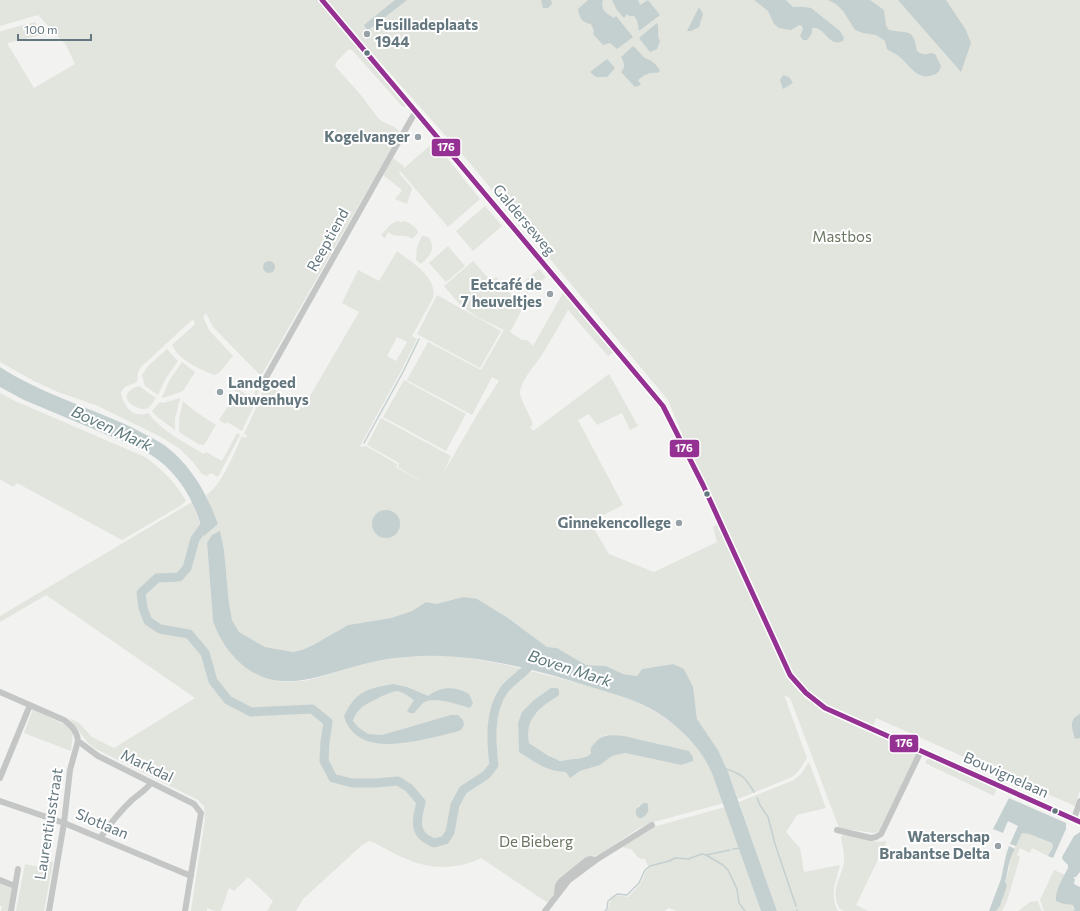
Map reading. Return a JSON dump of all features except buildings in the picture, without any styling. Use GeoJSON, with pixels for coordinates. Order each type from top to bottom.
{"type":"FeatureCollection","features":[{"type":"Feature","properties":{"kind":"street","name":"Galderseweg"},"geometry":{"type":"LineString","coordinates":[[322,0],[663,406],[703,485],[790,675],[800,689],[825,708],[920,751]]}},
{"type":"Feature","properties":{"kind":"street","name":"Reeptiend"},"geometry":{"type":"LineString","coordinates":[[264,381],[412,116],[417,112]]}},
{"type":"Feature","properties":{"kind":"street","name":"Markdal"},"geometry":{"type":"LineString","coordinates":[[0,692],[64,720],[73,727],[78,735],[78,741],[98,756],[194,804],[201,813],[185,911]]}},
{"type":"Feature","properties":{"kind":"street"},"geometry":{"type":"LineString","coordinates":[[0,778],[30,705]]}},
{"type":"Feature","properties":{"kind":"street","name":"Laurentiusstraat"},"geometry":{"type":"LineString","coordinates":[[49,911],[64,823],[70,770],[78,741]]}},
{"type":"Feature","properties":{"kind":"street","name":"Bouvignelaan"},"geometry":{"type":"LineString","coordinates":[[920,751],[1077,821]]}},
{"type":"Feature","properties":{"kind":"street"},"geometry":{"type":"LineString","coordinates":[[837,830],[871,838],[881,834],[920,751]]}},
{"type":"Feature","properties":{"kind":"street"},"geometry":{"type":"LineString","coordinates":[[100,838],[112,821],[151,783]]}},
{"type":"Feature","properties":{"kind":"street","name":"Slotlaan"},"geometry":{"type":"LineString","coordinates":[[0,801],[64,823],[191,876]]}},
{"type":"Feature","properties":{"kind":"street"},"geometry":{"type":"LineString","coordinates":[[1077,821],[1080,801]]}},
{"type":"Feature","properties":{"kind":"street"},"geometry":{"type":"LineString","coordinates":[[545,911],[557,894],[570,880],[596,860],[652,825]]}},
{"type":"Feature","properties":{"kind":"street"},"geometry":{"type":"LineString","coordinates":[[11,911],[18,869]]}},
{"type":"Feature","properties":{"kind":"street"},"geometry":{"type":"LineString","coordinates":[[0,880],[15,886]]}},
{"type":"Feature","properties":{"kind":"green space"},"geometry":{"type":"Polygon","coordinates":[[[0,0],[1080,0],[1080,714],[1076,716],[1072,730],[1074,736],[1080,738],[1080,790],[1075,806],[876,718],[871,732],[918,753],[879,831],[874,833],[839,828],[790,698],[784,695],[807,758],[798,772],[792,777],[738,799],[718,750],[697,719],[696,707],[673,664],[642,669],[637,676],[623,674],[606,666],[586,665],[557,648],[547,647],[508,618],[463,597],[436,604],[426,602],[412,611],[391,618],[348,625],[302,650],[293,652],[265,647],[239,632],[232,620],[224,550],[220,532],[207,544],[213,621],[217,631],[229,650],[244,665],[253,671],[273,680],[283,682],[304,681],[371,662],[423,655],[462,657],[481,660],[590,686],[622,696],[652,710],[679,729],[695,745],[705,759],[713,773],[724,803],[650,823],[639,828],[599,855],[591,856],[562,877],[557,891],[548,903],[481,858],[461,865],[437,867],[416,863],[369,841],[361,846],[303,899],[296,911],[267,911],[273,901],[248,877],[234,891],[229,888],[221,911],[215,911],[207,908],[207,911],[191,911],[205,819],[204,806],[198,800],[96,749],[88,743],[69,718],[79,723],[92,737],[114,748],[195,698],[46,595],[0,622],[0,616],[192,502],[204,535],[218,524],[206,495],[212,490],[222,476],[242,436],[246,438],[247,435],[244,434],[266,384],[303,408],[359,312],[342,303],[358,270],[379,281],[397,251],[422,271],[431,283],[433,290],[433,298],[412,336],[417,339],[360,446],[366,446],[397,464],[396,467],[430,486],[398,467],[399,463],[367,445],[381,418],[451,456],[442,475],[480,410],[499,381],[492,377],[472,415],[407,380],[428,342],[481,370],[504,330],[479,318],[461,306],[444,286],[473,261],[490,280],[487,283],[496,277],[523,308],[510,332],[522,340],[527,340],[533,346],[564,291],[615,351],[608,356],[568,310],[546,348],[523,383],[520,393],[533,424],[530,427],[533,431],[609,374],[638,426],[630,430],[622,413],[597,425],[589,414],[578,420],[623,505],[590,522],[609,554],[654,572],[717,542],[713,527],[719,523],[668,400],[468,161],[357,36],[352,41],[406,105],[406,107],[402,106],[352,50],[349,49],[337,61],[335,66],[360,94],[379,119],[396,128],[400,133],[261,376],[213,327],[206,313],[203,317],[209,330],[233,356],[219,373],[214,375],[190,364],[175,351],[172,345],[195,324],[193,319],[141,367],[138,372],[137,382],[125,387],[121,392],[126,406],[133,413],[148,413],[174,436],[204,454],[206,452],[222,461],[237,433],[240,435],[218,477],[211,473],[207,476],[202,474],[180,449],[161,437],[98,406],[58,392],[34,381],[0,362],[0,33],[1,31],[35,22],[41,35],[7,43],[34,88],[75,64],[66,45],[38,15],[0,26],[0,0]],[[397,337],[387,356],[396,361],[407,342],[397,337]],[[399,520],[383,538],[391,537],[399,529],[399,520]],[[559,695],[518,723],[519,752],[574,775],[580,771],[600,765],[612,756],[625,753],[681,765],[693,757],[664,745],[614,735],[605,735],[588,756],[565,761],[556,760],[529,743],[529,734],[530,726],[535,714],[559,695]],[[640,805],[636,809],[639,818],[645,816],[640,805]]]}},
{"type":"Feature","properties":{"kind":"green space"},"geometry":{"type":"Polygon","coordinates":[[[434,142],[480,199],[448,227],[400,171],[399,173],[412,188],[407,204],[395,199],[402,190],[383,175],[393,158],[404,166],[403,169],[434,142]]]}},
{"type":"Feature","properties":{"kind":"green space"},"geometry":{"type":"Polygon","coordinates":[[[485,206],[502,226],[473,251],[456,231],[485,206]]]}},
{"type":"Feature","properties":{"kind":"green space"},"geometry":{"type":"Polygon","coordinates":[[[397,221],[404,221],[410,224],[416,228],[418,233],[412,239],[388,232],[385,238],[381,235],[390,225],[397,221]]]}},
{"type":"Feature","properties":{"kind":"green space"},"geometry":{"type":"Polygon","coordinates":[[[422,236],[428,237],[431,241],[432,248],[430,255],[421,264],[416,260],[417,247],[422,236]]]}},
{"type":"Feature","properties":{"kind":"green space"},"geometry":{"type":"Polygon","coordinates":[[[448,246],[465,266],[446,282],[429,263],[448,246]]]}},
{"type":"Feature","properties":{"kind":"green space"},"geometry":{"type":"Polygon","coordinates":[[[539,269],[546,277],[527,293],[520,285],[539,269]]]}},
{"type":"Feature","properties":{"kind":"green space"},"geometry":{"type":"Polygon","coordinates":[[[437,295],[501,331],[480,368],[417,334],[437,295]]]}},
{"type":"Feature","properties":{"kind":"green space"},"geometry":{"type":"Polygon","coordinates":[[[167,349],[178,361],[166,378],[158,395],[145,386],[142,375],[148,366],[167,349]]]}},
{"type":"Feature","properties":{"kind":"green space"},"geometry":{"type":"Polygon","coordinates":[[[182,362],[195,372],[183,391],[163,398],[162,397],[169,381],[182,362]]]}},
{"type":"Feature","properties":{"kind":"green space"},"geometry":{"type":"Polygon","coordinates":[[[404,380],[466,414],[446,451],[383,417],[404,380]]]}},
{"type":"Feature","properties":{"kind":"green space"},"geometry":{"type":"Polygon","coordinates":[[[258,382],[258,394],[256,401],[242,431],[227,422],[225,424],[219,420],[237,392],[231,388],[233,386],[253,399],[258,382]]]}},
{"type":"Feature","properties":{"kind":"green space"},"geometry":{"type":"Polygon","coordinates":[[[139,386],[156,398],[148,408],[144,409],[133,406],[127,398],[127,394],[131,390],[139,386]]]}},
{"type":"Feature","properties":{"kind":"green space"},"geometry":{"type":"Polygon","coordinates":[[[0,393],[15,401],[145,457],[168,477],[178,488],[186,501],[122,540],[17,483],[13,487],[0,479],[0,393]]]}},
{"type":"Feature","properties":{"kind":"green space"},"geometry":{"type":"Polygon","coordinates":[[[180,398],[175,419],[175,430],[156,416],[152,411],[160,402],[163,403],[180,398]]]}},
{"type":"Feature","properties":{"kind":"green space"},"geometry":{"type":"Polygon","coordinates":[[[183,401],[196,412],[216,425],[204,445],[198,444],[179,432],[179,419],[183,401]]]}},
{"type":"Feature","properties":{"kind":"green space"},"geometry":{"type":"Polygon","coordinates":[[[33,709],[71,728],[73,733],[71,751],[24,733],[33,709]]]}},
{"type":"Feature","properties":{"kind":"green space"},"geometry":{"type":"Polygon","coordinates":[[[928,758],[997,788],[994,796],[925,763],[928,758]]]}},
{"type":"Feature","properties":{"kind":"green space"},"geometry":{"type":"Polygon","coordinates":[[[809,762],[826,808],[797,815],[786,832],[800,848],[804,872],[840,865],[834,888],[835,905],[838,911],[777,911],[739,802],[794,780],[801,774],[809,762]]]}},
{"type":"Feature","properties":{"kind":"green space"},"geometry":{"type":"Polygon","coordinates":[[[725,807],[761,911],[676,911],[668,908],[665,911],[607,911],[612,897],[628,897],[640,884],[649,868],[645,859],[638,857],[631,849],[621,846],[653,827],[725,807]]]}},
{"type":"Feature","properties":{"kind":"green space"},"geometry":{"type":"Polygon","coordinates":[[[1022,833],[1029,834],[1052,843],[1053,847],[1048,856],[1032,848],[1030,853],[1020,848],[1017,855],[1020,857],[1007,901],[1002,911],[996,911],[1000,906],[1007,886],[1005,882],[1011,855],[1022,833]]]}},
{"type":"Feature","properties":{"kind":"green space"},"geometry":{"type":"Polygon","coordinates":[[[843,834],[878,842],[887,841],[856,905],[868,911],[844,911],[840,909],[837,903],[836,891],[844,862],[841,837],[843,834]]]}},
{"type":"Feature","properties":{"kind":"green space"},"geometry":{"type":"Polygon","coordinates":[[[47,861],[53,862],[44,911],[16,911],[25,864],[45,868],[47,861]]]}},
{"type":"Feature","properties":{"kind":"green space"},"geometry":{"type":"Polygon","coordinates":[[[1054,870],[1065,875],[1057,891],[1064,904],[1073,905],[1075,909],[1073,911],[1044,911],[1040,900],[1054,870]]]}},
{"type":"Feature","properties":{"kind":"green space"},"geometry":{"type":"Polygon","coordinates":[[[0,879],[14,883],[8,911],[1,911],[0,879]]]}},
{"type":"Feature","properties":{"kind":"green space"},"geometry":{"type":"Polygon","coordinates":[[[1037,901],[1042,911],[1018,911],[1030,902],[1037,901]]]}},
{"type":"Feature","properties":{"kind":"water"},"geometry":{"type":"Polygon","coordinates":[[[395,0],[407,0],[367,31],[364,25],[395,0]]]}},
{"type":"Feature","properties":{"kind":"water"},"geometry":{"type":"Polygon","coordinates":[[[541,0],[551,0],[552,4],[548,8],[543,8],[541,0]]]}},
{"type":"Feature","properties":{"kind":"water"},"geometry":{"type":"Polygon","coordinates":[[[588,0],[603,0],[602,6],[604,11],[614,18],[616,16],[633,37],[617,49],[610,43],[603,45],[593,34],[594,31],[591,24],[583,21],[579,15],[578,9],[588,0]]]}},
{"type":"Feature","properties":{"kind":"water"},"geometry":{"type":"Polygon","coordinates":[[[612,0],[638,0],[640,5],[648,0],[660,15],[639,31],[637,20],[634,16],[629,16],[627,14],[624,18],[617,10],[612,0]]]}},
{"type":"Feature","properties":{"kind":"water"},"geometry":{"type":"Polygon","coordinates":[[[754,0],[786,0],[793,7],[811,8],[840,31],[844,38],[843,41],[834,42],[816,28],[812,28],[812,33],[807,40],[803,40],[800,36],[803,29],[802,26],[799,25],[791,30],[779,28],[774,24],[768,11],[754,0]]]}},
{"type":"Feature","properties":{"kind":"water"},"geometry":{"type":"Polygon","coordinates":[[[828,0],[870,0],[884,10],[886,26],[889,30],[909,33],[914,39],[917,51],[924,54],[935,54],[941,66],[939,71],[934,75],[928,76],[923,76],[915,72],[899,57],[887,49],[885,41],[876,35],[855,30],[843,11],[836,4],[828,0]]]}},
{"type":"Feature","properties":{"kind":"water"},"geometry":{"type":"Polygon","coordinates":[[[898,0],[946,0],[966,30],[971,43],[961,72],[898,0]]]}},
{"type":"Feature","properties":{"kind":"water"},"geometry":{"type":"Polygon","coordinates":[[[699,7],[703,14],[699,27],[691,31],[687,31],[699,7]]]}},
{"type":"Feature","properties":{"kind":"water"},"geometry":{"type":"Polygon","coordinates":[[[657,23],[660,41],[657,49],[650,52],[639,38],[657,23]]]}},
{"type":"Feature","properties":{"kind":"water"},"geometry":{"type":"Polygon","coordinates":[[[633,46],[645,58],[652,61],[660,71],[657,73],[649,73],[642,77],[638,80],[641,85],[635,87],[621,72],[624,68],[624,64],[621,57],[633,46]]]}},
{"type":"Feature","properties":{"kind":"water"},"geometry":{"type":"Polygon","coordinates":[[[607,59],[615,68],[607,77],[596,77],[590,72],[607,59]]]}},
{"type":"Feature","properties":{"kind":"water"},"geometry":{"type":"Polygon","coordinates":[[[783,75],[789,77],[793,83],[783,89],[780,80],[783,75]]]}},
{"type":"Feature","properties":{"kind":"water"},"geometry":{"type":"Polygon","coordinates":[[[269,261],[273,263],[275,267],[273,271],[269,273],[265,271],[263,267],[265,263],[269,261]]]}},
{"type":"Feature","properties":{"kind":"water","name":"Boven Mark"},"geometry":{"type":"Polygon","coordinates":[[[0,367],[31,385],[131,427],[165,446],[175,454],[201,486],[218,524],[204,536],[195,509],[189,497],[182,485],[165,465],[141,449],[24,400],[0,387],[0,367]]]}},
{"type":"Feature","properties":{"kind":"water"},"geometry":{"type":"Polygon","coordinates":[[[386,510],[396,514],[400,524],[396,534],[386,538],[376,534],[372,524],[376,514],[386,510]]]}},
{"type":"Feature","properties":{"kind":"water","name":"Boven Mark"},"geometry":{"type":"Polygon","coordinates":[[[220,531],[224,550],[232,620],[239,632],[265,647],[293,652],[302,650],[348,625],[391,618],[412,611],[426,602],[436,604],[463,597],[477,599],[508,618],[547,647],[557,648],[586,665],[606,666],[623,674],[637,676],[642,669],[673,664],[684,669],[693,687],[697,719],[718,750],[728,772],[777,911],[761,911],[712,773],[702,755],[690,739],[675,725],[642,704],[569,680],[523,668],[477,659],[430,656],[386,659],[366,663],[314,678],[294,681],[273,680],[262,677],[244,666],[228,650],[213,621],[207,543],[212,535],[220,531]]]}},
{"type":"Feature","properties":{"kind":"water"},"geometry":{"type":"Polygon","coordinates":[[[393,684],[407,687],[428,696],[438,690],[453,688],[469,694],[473,703],[470,708],[446,701],[433,700],[423,703],[414,713],[410,713],[407,711],[414,700],[402,692],[397,691],[378,698],[361,708],[354,717],[353,721],[358,727],[368,734],[382,735],[451,715],[458,715],[463,720],[464,725],[461,730],[456,732],[409,742],[392,744],[376,743],[362,739],[351,730],[344,716],[349,707],[358,696],[369,689],[393,684]]]}},
{"type":"Feature","properties":{"kind":"water"},"geometry":{"type":"Polygon","coordinates":[[[551,688],[557,688],[559,690],[559,695],[535,714],[529,726],[528,734],[529,743],[549,756],[560,761],[588,756],[591,753],[591,747],[597,740],[604,736],[616,735],[689,751],[693,757],[693,761],[681,765],[625,753],[612,756],[600,765],[580,771],[570,778],[566,772],[552,770],[541,766],[519,752],[518,723],[522,712],[534,700],[551,688]]]}},
{"type":"Feature","properties":{"kind":"water"},"geometry":{"type":"Polygon","coordinates":[[[1080,714],[1080,738],[1075,739],[1072,722],[1076,716],[1080,714]]]}},
{"type":"Feature","properties":{"kind":"water"},"geometry":{"type":"Polygon","coordinates":[[[1009,798],[1066,823],[1066,829],[1053,858],[1048,856],[1053,847],[1052,843],[1029,834],[1022,833],[1016,846],[1010,844],[1018,826],[1008,821],[1003,833],[993,829],[1009,798]]]}},
{"type":"Feature","properties":{"kind":"water"},"geometry":{"type":"Polygon","coordinates":[[[644,803],[647,803],[648,812],[642,818],[639,818],[636,815],[636,809],[644,803]]]}},
{"type":"Feature","properties":{"kind":"water"},"geometry":{"type":"Polygon","coordinates":[[[1080,832],[1080,872],[1076,877],[1074,877],[1074,884],[1080,887],[1080,911],[1073,911],[1075,909],[1073,905],[1056,901],[1056,897],[1060,884],[1068,868],[1068,865],[1062,857],[1074,836],[1080,832]]]}},
{"type":"Feature","properties":{"kind":"water"},"geometry":{"type":"Polygon","coordinates":[[[1009,846],[1015,849],[1010,860],[1005,882],[1007,886],[1000,906],[996,911],[989,911],[1001,879],[1009,846]]]}},
{"type":"Feature","properties":{"kind":"waterway"},"geometry":{"type":"LineString","coordinates":[[364,443],[403,372],[419,339]]}},
{"type":"Feature","properties":{"kind":"waterway","name":"Boven Mark"},"geometry":{"type":"LineString","coordinates":[[208,521],[195,539],[187,568],[179,577],[157,578],[141,593],[143,608],[148,621],[160,629],[189,634],[205,653],[213,681],[228,700],[251,712],[312,709],[328,722],[324,761],[333,778],[352,783],[398,781],[409,788],[421,802],[418,818],[419,830],[423,837],[434,843],[445,840],[450,832],[455,805],[463,790],[486,775],[494,765],[492,726],[493,716],[499,698],[510,683],[525,671],[533,662]]}},
{"type":"Feature","properties":{"kind":"waterway"},"geometry":{"type":"LineString","coordinates":[[726,769],[743,777],[754,792]]}},
{"type":"Feature","properties":{"kind":"waterway"},"geometry":{"type":"LineString","coordinates":[[757,798],[768,817],[775,844],[796,906]]}},
{"type":"Feature","properties":{"kind":"waterway"},"geometry":{"type":"LineString","coordinates":[[733,849],[741,848]]}},
{"type":"Feature","properties":{"kind":"waterway"},"geometry":{"type":"LineString","coordinates":[[605,911],[607,909],[608,901],[617,894],[627,895],[639,883],[645,870],[650,866],[675,858],[688,859],[702,854],[706,855],[730,850]]}},
{"type":"Feature","properties":{"kind":"waterway"},"geometry":{"type":"LineString","coordinates":[[706,855],[723,865],[728,870],[737,889],[739,903],[745,911]]}},
{"type":"Feature","properties":{"kind":"transit line","name":"176"},"geometry":{"type":"LineString","coordinates":[[322,0],[663,406],[703,485],[790,675],[806,693],[825,708],[1080,822]]}},
{"type":"Feature","properties":{"kind":"place","name":"Fusilladeplaats 1944"},"geometry":{"type":"Point","coordinates":[367,34]}},
{"type":"Feature","properties":{"kind":"place","name":"Kogelvanger"},"geometry":{"type":"Point","coordinates":[418,137]}},
{"type":"Feature","properties":{"kind":"place","name":"Eetcafé de 7 heuveltjes"},"geometry":{"type":"Point","coordinates":[550,294]}},
{"type":"Feature","properties":{"kind":"place","name":"Landgoed Nuwenhuys"},"geometry":{"type":"Point","coordinates":[220,392]}},
{"type":"Feature","properties":{"kind":"place","name":"Ginnekencollege"},"geometry":{"type":"Point","coordinates":[679,523]}},
{"type":"Feature","properties":{"kind":"place","name":"Waterschap Brabantse Delta"},"geometry":{"type":"Point","coordinates":[998,846]}},
{"type":"Feature","properties":{"kind":"park label","name":"Mastbos"},"geometry":{"type":"Point","coordinates":[842,237]}},
{"type":"Feature","properties":{"kind":"park label","name":"De Bieberg"},"geometry":{"type":"Point","coordinates":[536,842]}}]}
